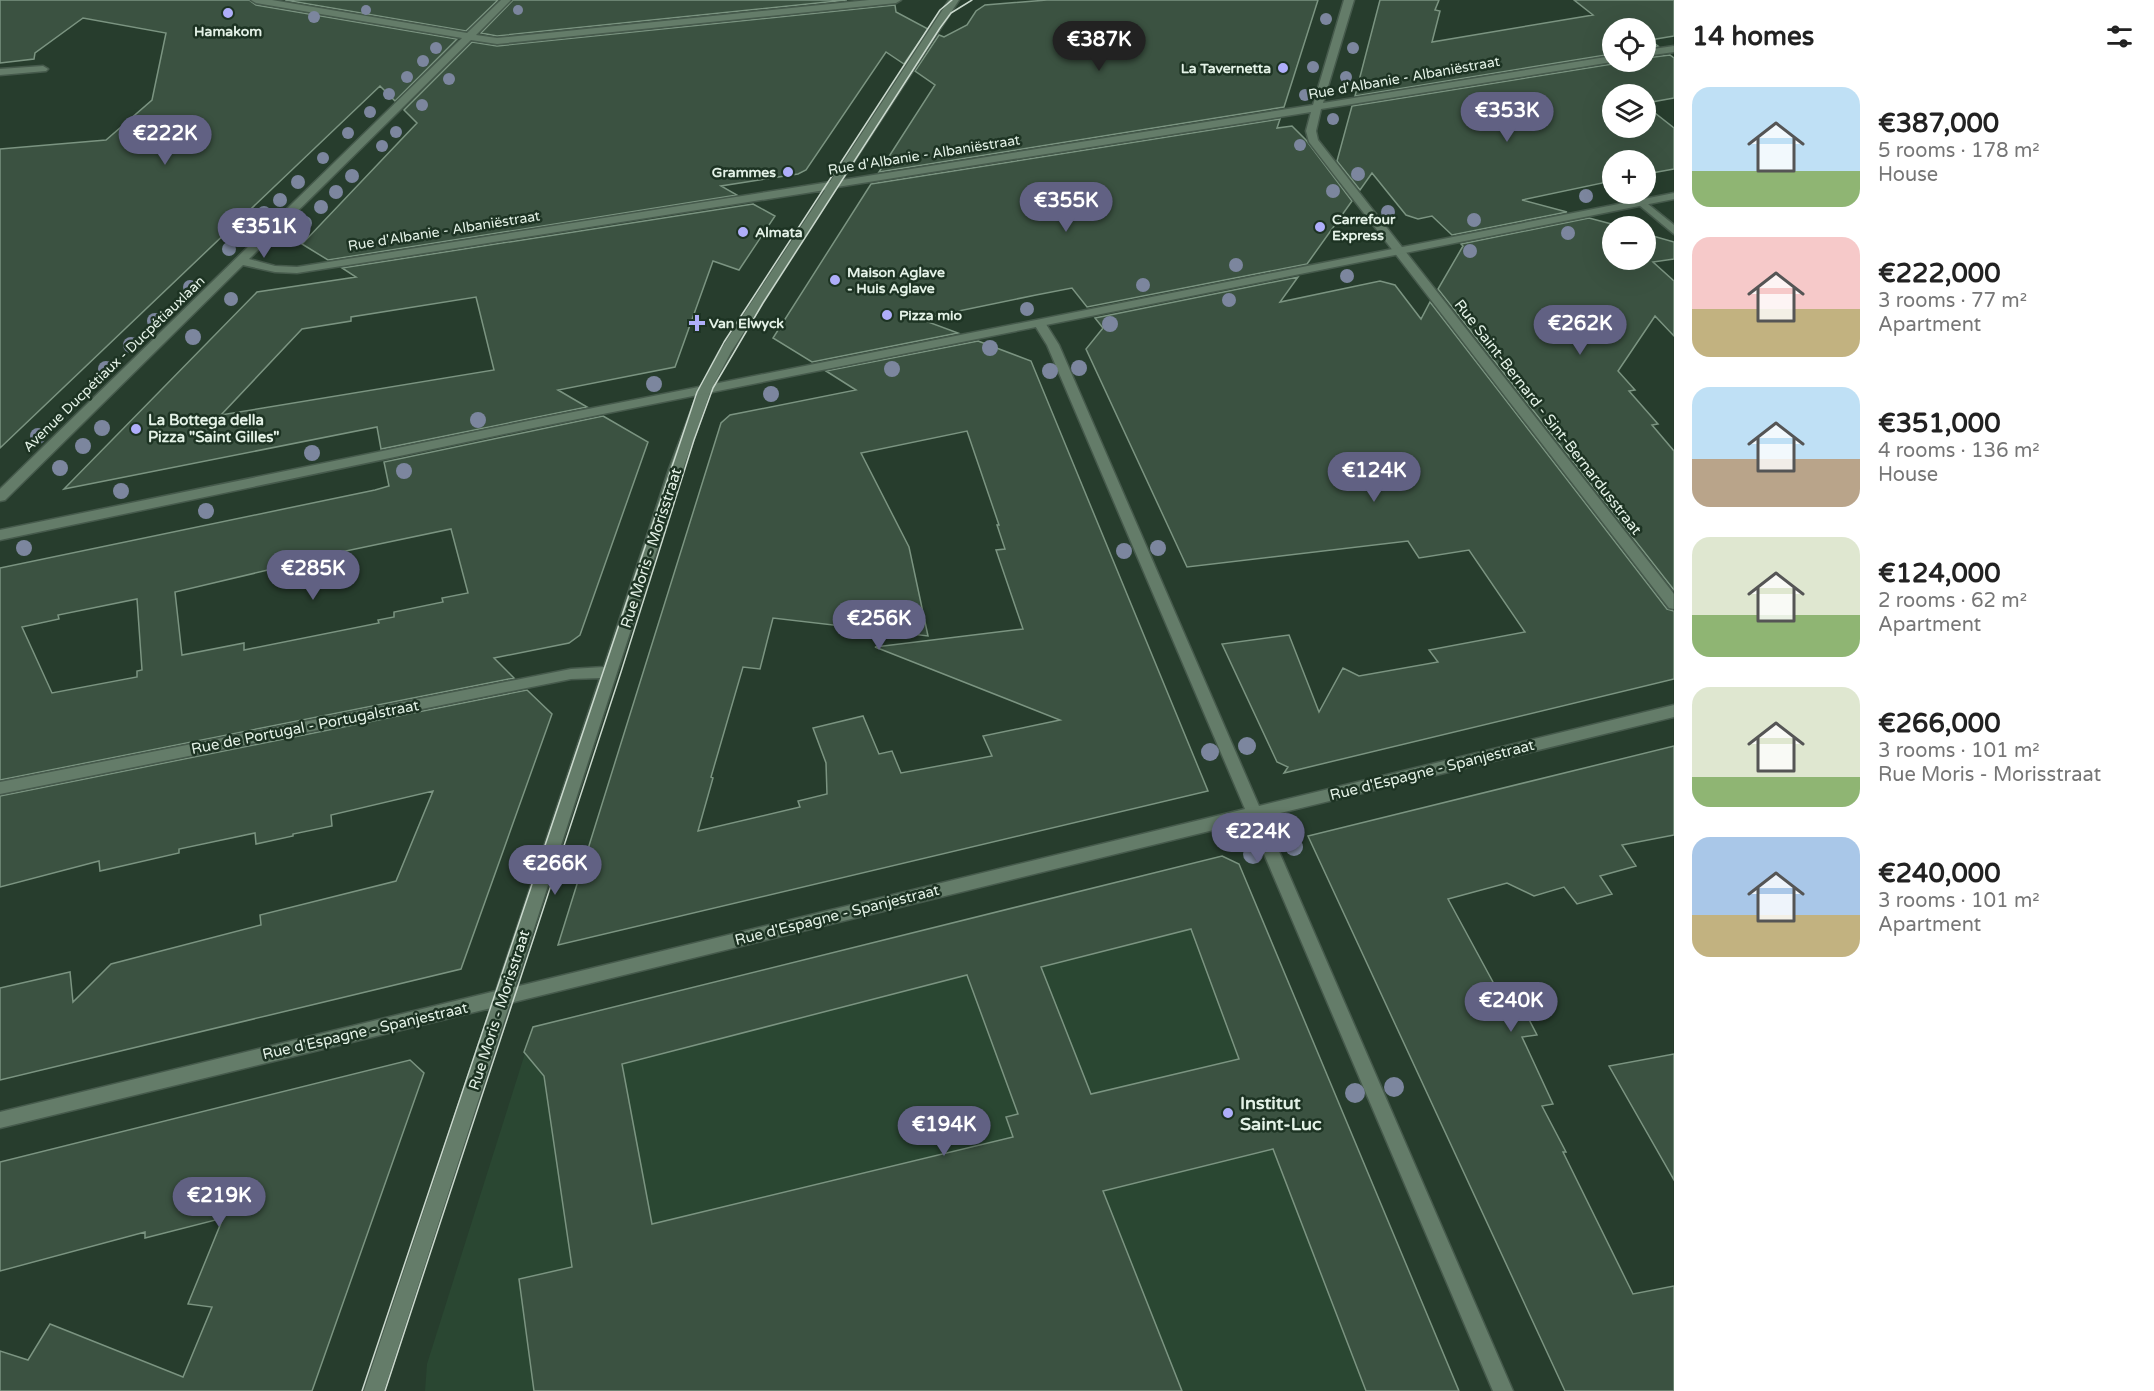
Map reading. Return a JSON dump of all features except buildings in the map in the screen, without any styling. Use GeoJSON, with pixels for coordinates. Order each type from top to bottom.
{"type":"FeatureCollection","features":[{"type":"Feature","properties":{"kind":"street"},"geometry":{"type":"LineString","coordinates":[[256,0],[497,41],[896,0]]}},
{"type":"Feature","properties":{"kind":"street","name":"Avenue Ducpétiaux - Ducpétiauxlaan"},"geometry":{"type":"LineString","coordinates":[[0,497],[506,0]]}},
{"type":"Feature","properties":{"kind":"street","name":"Rue Moris - Morisstraat"},"geometry":{"type":"LineString","coordinates":[[374,1391],[676,469],[705,390],[725,352],[954,0]]}},
{"type":"Feature","properties":{"kind":"street","name":"Rue Saint-Bernard - Sint-Bernardusstraat"},"geometry":{"type":"LineString","coordinates":[[1348,0],[1311,131],[1313,140],[1674,604]]}},
{"type":"Feature","properties":{"kind":"street"},"geometry":{"type":"LineString","coordinates":[[1656,52],[1674,49]]}},
{"type":"Feature","properties":{"kind":"street","name":"Rue d'Albanie - Albaniëstraat"},"geometry":{"type":"LineString","coordinates":[[241,261],[275,269],[297,270],[1602,61]]}},
{"type":"Feature","properties":{"kind":"street"},"geometry":{"type":"LineString","coordinates":[[0,72],[43,69]]}},
{"type":"Feature","properties":{"kind":"street"},"geometry":{"type":"LineString","coordinates":[[1656,199],[1674,196]]}},
{"type":"Feature","properties":{"kind":"street"},"geometry":{"type":"LineString","coordinates":[[0,535],[705,390],[1633,204]]}},
{"type":"Feature","properties":{"kind":"street"},"geometry":{"type":"LineString","coordinates":[[1645,204],[1674,231]]}},
{"type":"Feature","properties":{"kind":"street"},"geometry":{"type":"LineString","coordinates":[[1040,324],[1053,345],[1503,1391]]}},
{"type":"Feature","properties":{"kind":"street","name":"Rue de Portugal - Portugalstraat"},"geometry":{"type":"LineString","coordinates":[[0,788],[571,674],[611,672]]}},
{"type":"Feature","properties":{"kind":"street","name":"Rue d'Espagne - Spanjestraat"},"geometry":{"type":"LineString","coordinates":[[0,1120],[1674,711]]}},
{"type":"Feature","properties":{"kind":"shaded area"},"geometry":{"type":"Polygon","coordinates":[[[1222,856],[1239,864],[1459,1391],[425,1391],[427,1364],[533,1028],[1222,856]]]}},
{"type":"Feature","properties":{"kind":"tram line"},"geometry":{"type":"LineString","coordinates":[[362,1391],[697,392],[724,342],[940,10],[952,0]]}},
{"type":"Feature","properties":{"kind":"tram line"},"geometry":{"type":"LineString","coordinates":[[385,1391],[621,672],[694,440],[713,388],[763,303],[940,28],[951,13],[972,0]]}},
{"type":"Feature","properties":{"kind":"place","name":"Hamakom"},"geometry":{"type":"Point","coordinates":[228,13]}},
{"type":"Feature","properties":{"kind":"place","name":"La Tavernetta"},"geometry":{"type":"Point","coordinates":[1283,68]}},
{"type":"Feature","properties":{"kind":"place","name":"Grammes"},"geometry":{"type":"Point","coordinates":[788,172]}},
{"type":"Feature","properties":{"kind":"place","name":"Carrefour Express"},"geometry":{"type":"Point","coordinates":[1320,227]}},
{"type":"Feature","properties":{"kind":"place","name":"Almata"},"geometry":{"type":"Point","coordinates":[743,232]}},
{"type":"Feature","properties":{"kind":"place","name":"Maison Aglave - Huis Aglave"},"geometry":{"type":"Point","coordinates":[835,280]}},
{"type":"Feature","properties":{"kind":"place","name":"Pizza mio"},"geometry":{"type":"Point","coordinates":[887,315]}},
{"type":"Feature","properties":{"kind":"place","name":"Van Elwyck"},"geometry":{"type":"Point","coordinates":[697,323]}},
{"type":"Feature","properties":{"kind":"place","name":"La Bottega della Pizza \"Saint Gilles\""},"geometry":{"type":"Point","coordinates":[136,429]}},
{"type":"Feature","properties":{"kind":"place","name":"Institut Saint-Luc"},"geometry":{"type":"Point","coordinates":[1228,1113]}}]}
